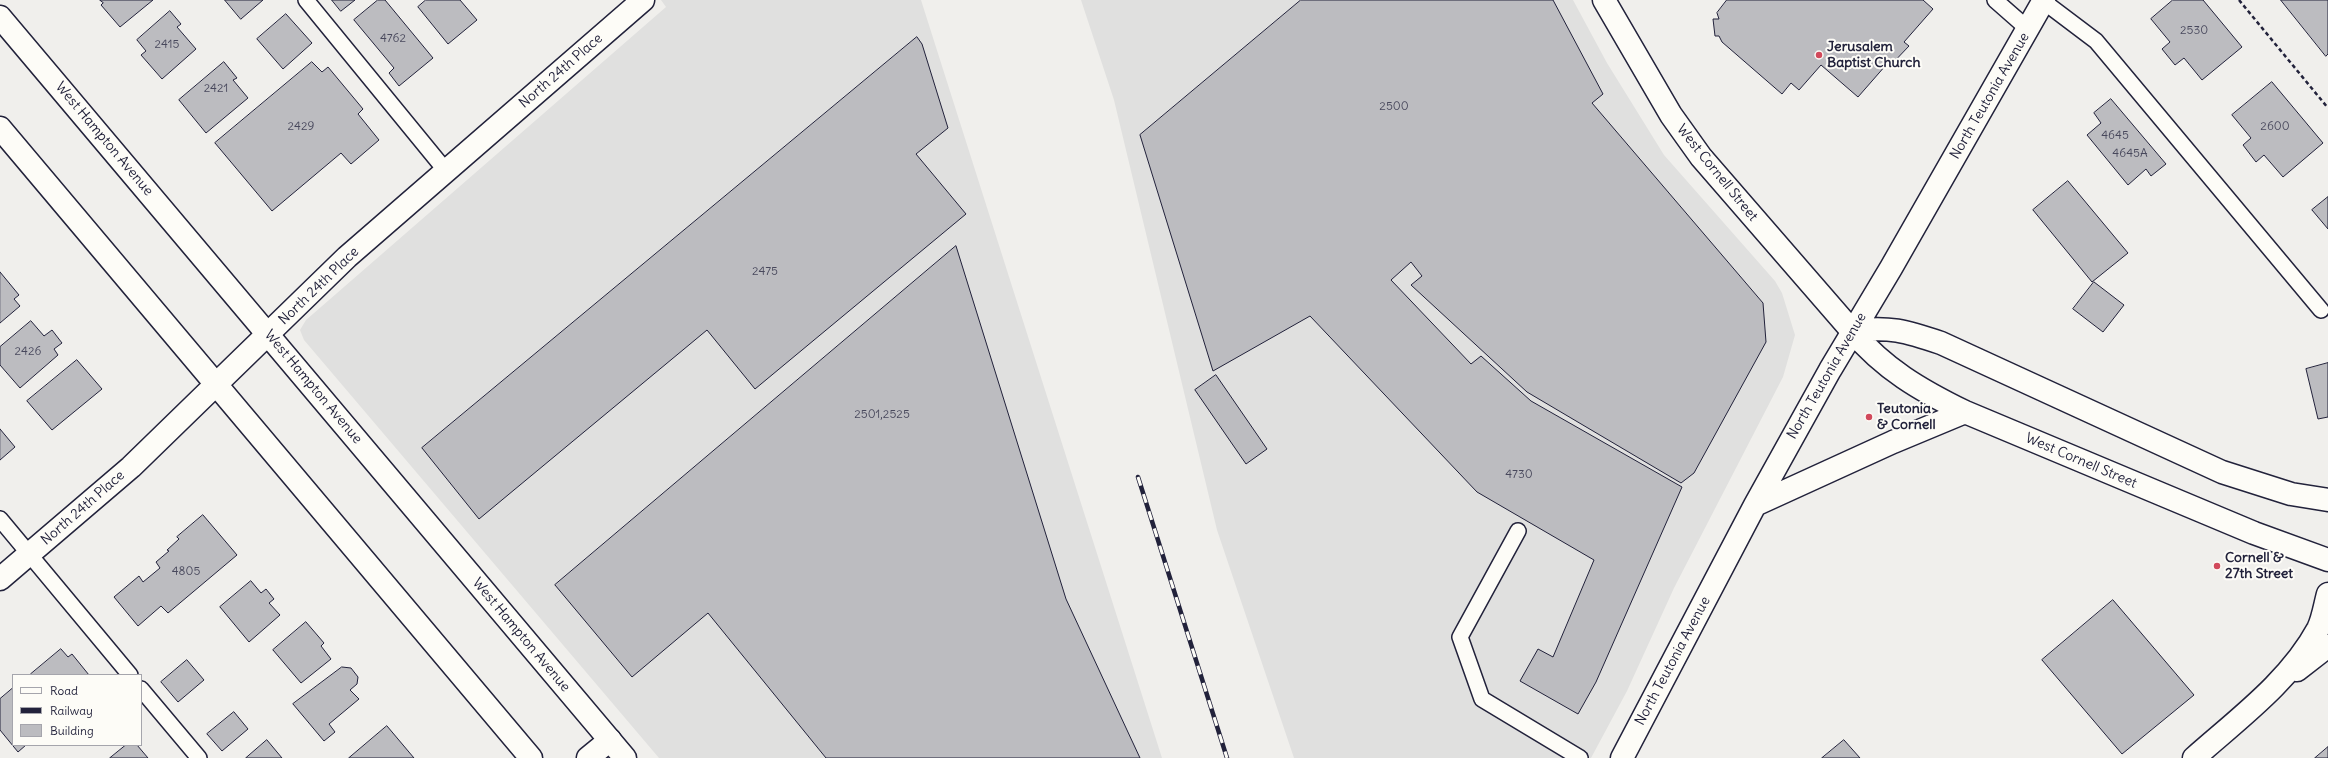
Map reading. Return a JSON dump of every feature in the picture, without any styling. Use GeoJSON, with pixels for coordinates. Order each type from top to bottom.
{"type":"FeatureCollection","features":[{"type":"Feature","properties":{"kind":"street","name":"North 24th Place"},"geometry":{"type":"LineString","coordinates":[[0,579],[30,555],[131,467],[347,257],[446,171],[622,8],[643,0]]}},
{"type":"Feature","properties":{"kind":"street","name":"West Cornell Street"},"geometry":{"type":"LineString","coordinates":[[1604,0],[1671,115],[1701,157],[1881,362],[1919,389],[1965,412],[2254,533],[2328,560]]}},
{"type":"Feature","properties":{"kind":"street","name":"North Teutonia Avenue"},"geometry":{"type":"LineString","coordinates":[[1622,758],[1755,505],[1852,330],[1891,268],[2044,1]]}},
{"type":"Feature","properties":{"kind":"street","name":"West Hampton Avenue"},"geometry":{"type":"LineString","coordinates":[[0,16],[625,758]]}},
{"type":"Feature","properties":{"kind":"street"},"geometry":{"type":"LineString","coordinates":[[0,128],[531,758]]}},
{"type":"Feature","properties":{"kind":"street"},"geometry":{"type":"LineString","coordinates":[[1852,330],[1885,327],[1913,333],[1948,347],[2222,472],[2291,494],[2328,500]]}},
{"type":"Feature","properties":{"kind":"street"},"geometry":{"type":"LineString","coordinates":[[1755,505],[1893,442],[1965,412]]}},
{"type":"Feature","properties":{"kind":"street"},"geometry":{"type":"LineString","coordinates":[[2263,697],[2297,660],[2318,628],[2328,594]]}},
{"type":"Feature","properties":{"kind":"street"},"geometry":{"type":"LineString","coordinates":[[2194,758],[2263,697],[2328,646]]}},
{"type":"Feature","properties":{"kind":"street"},"geometry":{"type":"LineString","coordinates":[[588,758],[610,740]]}},
{"type":"Feature","properties":{"kind":"lane"},"geometry":{"type":"LineString","coordinates":[[306,0],[446,171]]}},
{"type":"Feature","properties":{"kind":"lane"},"geometry":{"type":"LineString","coordinates":[[1995,0],[2028,29]]}},
{"type":"Feature","properties":{"kind":"lane"},"geometry":{"type":"LineString","coordinates":[[2044,1],[2096,41],[2321,310]]}},
{"type":"Feature","properties":{"kind":"lane"},"geometry":{"type":"LineString","coordinates":[[0,519],[129,674]]}},
{"type":"Feature","properties":{"kind":"lane"},"geometry":{"type":"LineString","coordinates":[[1518,531],[1460,637],[1482,699],[1580,758]]}},
{"type":"Feature","properties":{"kind":"lane"},"geometry":{"type":"LineString","coordinates":[[142,690],[199,758]]}},
{"type":"Feature","properties":{"kind":"path"},"geometry":{"type":"LineString","coordinates":[[2239,0],[2328,108]]}},
{"type":"Feature","properties":{"kind":"shaded area"},"geometry":{"type":"Polygon","coordinates":[[[661,0],[921,0],[1162,758],[659,758],[304,340],[300,330],[306,320],[666,7],[661,0]]]}},
{"type":"Feature","properties":{"kind":"shaded area"},"geometry":{"type":"Polygon","coordinates":[[[1081,0],[1573,0],[1607,63],[1664,155],[1775,281],[1782,293],[1795,335],[1783,377],[1674,588],[1627,691],[1591,758],[1294,758],[1217,530],[1114,100],[1081,0]]]}},
{"type":"Feature","properties":{"kind":"building"},"geometry":{"type":"Polygon","coordinates":[[[100,0],[153,0],[120,27],[101,5],[103,3],[100,0]]]}},
{"type":"Feature","properties":{"kind":"building"},"geometry":{"type":"Polygon","coordinates":[[[225,0],[263,0],[241,19],[225,0]]]}},
{"type":"Feature","properties":{"kind":"building"},"geometry":{"type":"Polygon","coordinates":[[[332,0],[355,0],[341,11],[332,0]]]}},
{"type":"Feature","properties":{"kind":"building"},"geometry":{"type":"Polygon","coordinates":[[[378,0],[385,0],[433,58],[399,86],[389,73],[394,68],[354,20],[378,0]]]}},
{"type":"Feature","properties":{"kind":"building"},"geometry":{"type":"Polygon","coordinates":[[[426,0],[460,0],[477,20],[448,44],[418,7],[426,0]]]}},
{"type":"Feature","properties":{"kind":"building"},"geometry":{"type":"Polygon","coordinates":[[[1301,0],[1553,0],[1603,94],[1592,103],[1763,303],[1766,342],[1694,473],[1681,483],[1527,392],[1411,285],[1422,276],[1411,262],[1391,280],[1471,364],[1481,356],[1531,401],[1682,487],[1596,682],[1578,714],[1520,681],[1538,649],[1553,657],[1594,560],[1477,492],[1310,316],[1213,371],[1140,135],[1301,0]]]}},
{"type":"Feature","properties":{"kind":"building","name":"Jerusalem Baptist Church"},"geometry":{"type":"Polygon","coordinates":[[[1727,0],[1923,0],[1933,9],[1904,42],[1909,46],[1889,67],[1886,65],[1858,97],[1821,65],[1799,90],[1791,83],[1782,94],[1722,42],[1719,36],[1715,36],[1713,19],[1719,19],[1717,13],[1727,0]]]}},
{"type":"Feature","properties":{"kind":"building"},"geometry":{"type":"Polygon","coordinates":[[[2173,0],[2203,0],[2242,47],[2202,80],[2184,58],[2175,65],[2162,49],[2170,42],[2151,19],[2173,0]]]}},
{"type":"Feature","properties":{"kind":"building"},"geometry":{"type":"Polygon","coordinates":[[[2281,0],[2328,0],[2328,54],[2326,56],[2281,0]]]}},
{"type":"Feature","properties":{"kind":"building"},"geometry":{"type":"Polygon","coordinates":[[[170,11],[181,24],[177,27],[196,49],[162,79],[141,55],[146,51],[137,40],[170,11]]]}},
{"type":"Feature","properties":{"kind":"building"},"geometry":{"type":"Polygon","coordinates":[[[286,14],[312,43],[283,69],[257,39],[286,14]]]}},
{"type":"Feature","properties":{"kind":"building"},"geometry":{"type":"Polygon","coordinates":[[[917,37],[922,44],[948,128],[916,154],[966,214],[755,389],[707,330],[479,519],[422,448],[917,37]]]}},
{"type":"Feature","properties":{"kind":"building"},"geometry":{"type":"Polygon","coordinates":[[[224,62],[237,78],[233,80],[248,98],[206,133],[179,100],[224,62]]]}},
{"type":"Feature","properties":{"kind":"building"},"geometry":{"type":"Polygon","coordinates":[[[312,62],[322,72],[328,67],[363,109],[358,114],[379,140],[351,164],[341,153],[272,211],[215,143],[312,62]]]}},
{"type":"Feature","properties":{"kind":"building"},"geometry":{"type":"Polygon","coordinates":[[[2272,82],[2323,143],[2283,177],[2264,155],[2256,162],[2243,145],[2251,138],[2232,115],[2272,82]]]}},
{"type":"Feature","properties":{"kind":"building"},"geometry":{"type":"Polygon","coordinates":[[[2111,99],[2166,164],[2151,176],[2146,169],[2128,185],[2087,135],[2101,123],[2094,113],[2111,99]]]}},
{"type":"Feature","properties":{"kind":"building"},"geometry":{"type":"Polygon","coordinates":[[[2068,181],[2128,253],[2092,282],[2033,210],[2068,181]]]}},
{"type":"Feature","properties":{"kind":"building"},"geometry":{"type":"Polygon","coordinates":[[[2328,197],[2328,229],[2312,210],[2328,197]]]}},
{"type":"Feature","properties":{"kind":"building"},"geometry":{"type":"Polygon","coordinates":[[[956,246],[1066,599],[1140,758],[826,758],[708,613],[632,677],[555,585],[956,246]]]}},
{"type":"Feature","properties":{"kind":"building"},"geometry":{"type":"Polygon","coordinates":[[[0,272],[19,295],[14,299],[20,306],[0,323],[0,272]]]}},
{"type":"Feature","properties":{"kind":"building"},"geometry":{"type":"Polygon","coordinates":[[[2094,282],[2124,305],[2103,332],[2073,309],[2094,282]]]}},
{"type":"Feature","properties":{"kind":"building"},"geometry":{"type":"Polygon","coordinates":[[[31,321],[44,336],[52,330],[62,343],[54,349],[58,355],[20,388],[0,365],[0,347],[31,321]]]}},
{"type":"Feature","properties":{"kind":"building"},"geometry":{"type":"Polygon","coordinates":[[[77,360],[102,389],[52,430],[27,401],[77,360]]]}},
{"type":"Feature","properties":{"kind":"building"},"geometry":{"type":"Polygon","coordinates":[[[2328,363],[2328,417],[2318,419],[2306,369],[2328,363]]]}},
{"type":"Feature","properties":{"kind":"building"},"geometry":{"type":"Polygon","coordinates":[[[1216,375],[1267,449],[1246,464],[1195,390],[1216,375]]]}},
{"type":"Feature","properties":{"kind":"building"},"geometry":{"type":"Polygon","coordinates":[[[0,429],[15,447],[0,460],[0,429]]]}},
{"type":"Feature","properties":{"kind":"building"},"geometry":{"type":"Polygon","coordinates":[[[203,515],[237,555],[168,613],[161,606],[138,626],[114,597],[139,576],[143,582],[160,568],[156,562],[169,551],[167,550],[179,539],[177,537],[203,515]]]}},
{"type":"Feature","properties":{"kind":"building"},"geometry":{"type":"Polygon","coordinates":[[[251,581],[261,593],[266,589],[274,599],[269,603],[280,615],[249,642],[220,607],[251,581]]]}},
{"type":"Feature","properties":{"kind":"building"},"geometry":{"type":"Polygon","coordinates":[[[2113,600],[2194,695],[2122,754],[2042,660],[2113,600]]]}},
{"type":"Feature","properties":{"kind":"building"},"geometry":{"type":"Polygon","coordinates":[[[306,622],[324,643],[321,646],[331,659],[301,683],[273,650],[306,622]]]}},
{"type":"Feature","properties":{"kind":"building"},"geometry":{"type":"Polygon","coordinates":[[[61,649],[68,657],[72,654],[88,674],[31,674],[61,649]]]}},
{"type":"Feature","properties":{"kind":"building"},"geometry":{"type":"Polygon","coordinates":[[[187,660],[204,680],[178,702],[161,682],[187,660]]]}},
{"type":"Feature","properties":{"kind":"building"},"geometry":{"type":"Polygon","coordinates":[[[342,667],[351,668],[358,677],[357,684],[350,690],[359,699],[329,724],[335,732],[324,741],[293,704],[342,667]]]}},
{"type":"Feature","properties":{"kind":"building"},"geometry":{"type":"Polygon","coordinates":[[[12,689],[12,745],[0,730],[0,699],[12,689]]]}},
{"type":"Feature","properties":{"kind":"building"},"geometry":{"type":"Polygon","coordinates":[[[234,712],[248,729],[222,751],[207,734],[234,712]]]}},
{"type":"Feature","properties":{"kind":"building"},"geometry":{"type":"Polygon","coordinates":[[[387,726],[414,758],[349,758],[387,726]]]}},
{"type":"Feature","properties":{"kind":"building"},"geometry":{"type":"Polygon","coordinates":[[[267,740],[282,758],[246,758],[267,740]]]}},
{"type":"Feature","properties":{"kind":"building"},"geometry":{"type":"Polygon","coordinates":[[[1844,740],[1860,758],[1822,758],[1844,740]]]}},
{"type":"Feature","properties":{"kind":"building"},"geometry":{"type":"Polygon","coordinates":[[[13,746],[25,746],[18,752],[13,746]]]}},
{"type":"Feature","properties":{"kind":"building"},"geometry":{"type":"Polygon","coordinates":[[[125,746],[138,746],[148,758],[110,758],[125,746]]]}},
{"type":"Feature","properties":{"kind":"building"},"geometry":{"type":"Polygon","coordinates":[[[2328,747],[2328,758],[2315,758],[2328,747]]]}},
{"type":"Feature","properties":{"kind":"railway"},"geometry":{"type":"LineString","coordinates":[[1138,477],[1227,758]]}},
{"type":"Feature","properties":{"kind":"place","name":"Jerusalem Baptist Church"},"geometry":{"type":"Point","coordinates":[1819,55]}},
{"type":"Feature","properties":{"kind":"place","name":"Teutonia & Cornell"},"geometry":{"type":"Point","coordinates":[1869,417]}},
{"type":"Feature","properties":{"kind":"place","name":"Cornell & 27th Street"},"geometry":{"type":"Point","coordinates":[2217,566]}}]}
